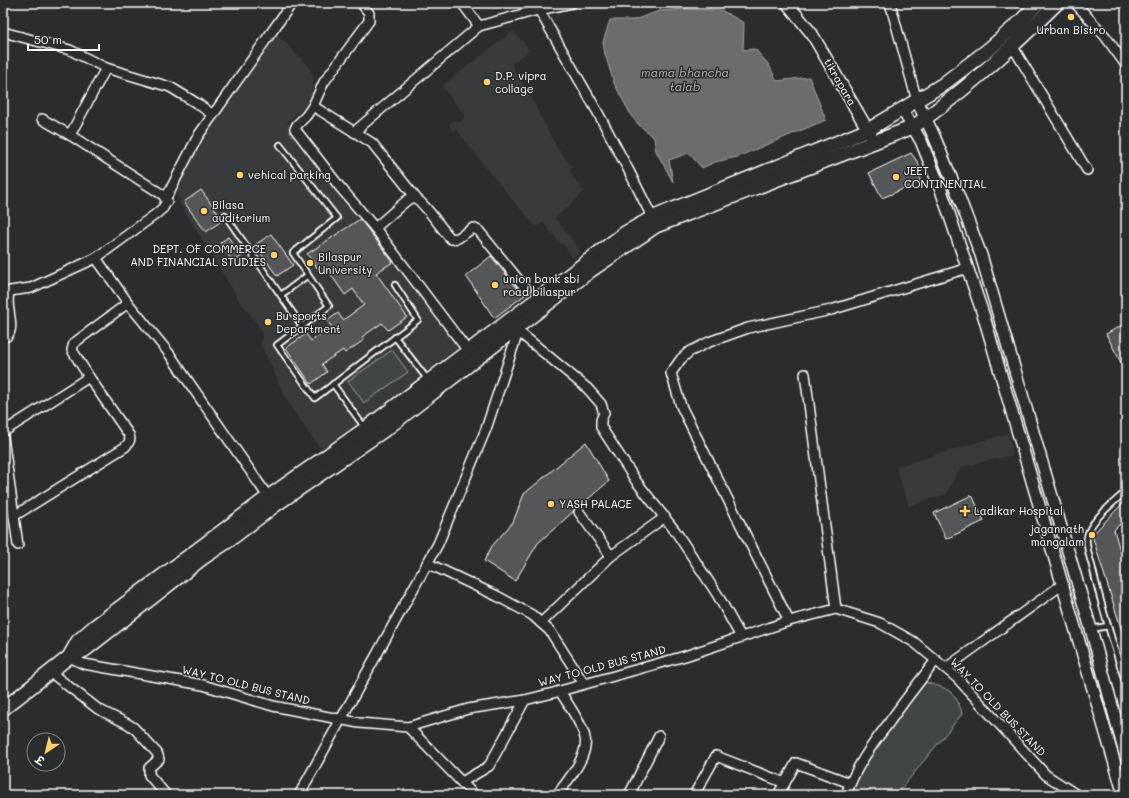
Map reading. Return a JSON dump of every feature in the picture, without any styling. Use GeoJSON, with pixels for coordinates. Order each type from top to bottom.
{"type":"FeatureCollection","features":[{"type":"Feature","properties":{"kind":"main road"},"geometry":{"type":"LineString","coordinates":[[368,433],[386,429],[475,359],[519,329],[590,271],[654,222],[868,130],[942,85],[990,49],[1020,22],[1038,3]]}},
{"type":"Feature","properties":{"kind":"main road"},"geometry":{"type":"LineString","coordinates":[[3,709],[69,657],[85,650],[204,557],[228,541],[271,501],[368,433],[429,381],[625,233],[913,127],[941,107],[1013,47],[1057,3]]}},
{"type":"Feature","properties":{"kind":"street"},"geometry":{"type":"LineString","coordinates":[[3,337],[9,334],[10,330],[8,298],[10,291],[32,288],[96,258],[156,214],[166,204],[166,198],[198,136],[292,3]]}},
{"type":"Feature","properties":{"kind":"street"},"geometry":{"type":"LineString","coordinates":[[360,3],[369,13],[369,21],[324,82],[313,106],[295,129],[339,186],[375,228],[468,351]]}},
{"type":"Feature","properties":{"kind":"street"},"geometry":{"type":"LineString","coordinates":[[462,3],[479,26]]}},
{"type":"Feature","properties":{"kind":"street"},"geometry":{"type":"LineString","coordinates":[[354,132],[479,26],[537,7],[572,3]]}},
{"type":"Feature","properties":{"kind":"street","name":"tikrapara"},"geometry":{"type":"LineString","coordinates":[[787,3],[812,34],[875,141]]}},
{"type":"Feature","properties":{"kind":"street"},"geometry":{"type":"LineString","coordinates":[[890,3],[917,101],[956,188],[981,255],[1091,629],[1126,757]]}},
{"type":"Feature","properties":{"kind":"street"},"geometry":{"type":"LineString","coordinates":[[1075,3],[1105,36],[1126,65]]}},
{"type":"Feature","properties":{"kind":"street"},"geometry":{"type":"LineString","coordinates":[[537,7],[630,171],[654,222]]}},
{"type":"Feature","properties":{"kind":"street"},"geometry":{"type":"LineString","coordinates":[[3,32],[70,50],[106,68],[170,87],[213,115]]}},
{"type":"Feature","properties":{"kind":"street"},"geometry":{"type":"LineString","coordinates":[[1013,47],[1087,170]]}},
{"type":"Feature","properties":{"kind":"street"},"geometry":{"type":"LineString","coordinates":[[70,135],[106,68]]}},
{"type":"Feature","properties":{"kind":"street"},"geometry":{"type":"LineString","coordinates":[[313,106],[372,143],[451,239],[458,238],[473,228],[479,231],[526,289]]}},
{"type":"Feature","properties":{"kind":"street"},"geometry":{"type":"LineString","coordinates":[[902,109],[921,141],[941,190],[987,325],[1125,795]]}},
{"type":"Feature","properties":{"kind":"street"},"geometry":{"type":"LineString","coordinates":[[42,119],[70,135],[164,195],[166,198]]}},
{"type":"Feature","properties":{"kind":"street"},"geometry":{"type":"LineString","coordinates":[[375,228],[406,201],[411,198],[416,198]]}},
{"type":"Feature","properties":{"kind":"street"},"geometry":{"type":"LineString","coordinates":[[96,258],[128,303],[168,352],[271,501]]}},
{"type":"Feature","properties":{"kind":"street"},"geometry":{"type":"LineString","coordinates":[[789,620],[681,406],[671,373],[681,359],[689,352],[709,342],[748,328],[831,310],[968,268]]}},
{"type":"Feature","properties":{"kind":"street"},"geometry":{"type":"LineString","coordinates":[[14,516],[125,447],[129,443],[129,435],[72,350],[74,343],[128,303]]}},
{"type":"Feature","properties":{"kind":"street"},"geometry":{"type":"LineString","coordinates":[[298,795],[438,544],[486,429],[519,329],[588,389],[601,404],[604,413],[601,427],[636,481],[676,532],[717,594],[741,637]]}},
{"type":"Feature","properties":{"kind":"street"},"geometry":{"type":"LineString","coordinates":[[805,374],[836,609]]}},
{"type":"Feature","properties":{"kind":"street"},"geometry":{"type":"LineString","coordinates":[[3,432],[89,377]]}},
{"type":"Feature","properties":{"kind":"street"},"geometry":{"type":"LineString","coordinates":[[3,437],[18,545]]}},
{"type":"Feature","properties":{"kind":"street"},"geometry":{"type":"LineString","coordinates":[[579,512],[611,556]]}},
{"type":"Feature","properties":{"kind":"street"},"geometry":{"type":"LineString","coordinates":[[541,623],[611,556],[665,517]]}},
{"type":"Feature","properties":{"kind":"street"},"geometry":{"type":"LineString","coordinates":[[427,563],[532,615],[550,631],[584,684]]}},
{"type":"Feature","properties":{"kind":"street"},"geometry":{"type":"LineString","coordinates":[[946,668],[1063,584]]}},
{"type":"Feature","properties":{"kind":"street","name":"WAY TO OLD BUS STAND"},"geometry":{"type":"LineString","coordinates":[[69,657],[84,664],[202,685],[273,706],[359,723],[408,727],[468,709],[525,700],[560,691],[685,656],[789,620],[836,609],[880,623],[914,642],[957,678],[990,712],[1046,775],[1076,795]]}},
{"type":"Feature","properties":{"kind":"street"},"geometry":{"type":"LineString","coordinates":[[846,795],[859,765],[878,737],[936,660]]}},
{"type":"Feature","properties":{"kind":"street"},"geometry":{"type":"LineString","coordinates":[[50,672],[98,709],[134,728],[157,753],[159,760],[149,768],[149,775],[166,795]]}},
{"type":"Feature","properties":{"kind":"street"},"geometry":{"type":"LineString","coordinates":[[557,795],[576,769],[586,744],[586,738],[583,730],[560,691]]}},
{"type":"Feature","properties":{"kind":"street"},"geometry":{"type":"LineString","coordinates":[[462,782],[489,766],[525,700]]}},
{"type":"Feature","properties":{"kind":"street"},"geometry":{"type":"LineString","coordinates":[[408,727],[474,795]]}},
{"type":"Feature","properties":{"kind":"street"},"geometry":{"type":"LineString","coordinates":[[629,795],[659,736]]}},
{"type":"Feature","properties":{"kind":"street"},"geometry":{"type":"LineString","coordinates":[[694,795],[716,756],[785,783]]}},
{"type":"Feature","properties":{"kind":"street"},"geometry":{"type":"LineString","coordinates":[[778,795],[796,763],[850,783]]}},
{"type":"Feature","properties":{"kind":"lane"},"geometry":{"type":"LineString","coordinates":[[280,145],[337,218],[292,253],[329,306],[277,345],[315,398],[418,320],[394,285]]}},
{"type":"Feature","properties":{"kind":"lane"},"geometry":{"type":"LineString","coordinates":[[225,215],[302,326]]}},
{"type":"Feature","properties":{"kind":"lane"},"geometry":{"type":"LineString","coordinates":[[281,295],[308,276]]}},
{"type":"Feature","properties":{"kind":"lane"},"geometry":{"type":"LineString","coordinates":[[395,337],[429,381]]}},
{"type":"Feature","properties":{"kind":"lane"},"geometry":{"type":"LineString","coordinates":[[333,384],[368,433]]}},
{"type":"Feature","properties":{"kind":"lane"},"geometry":{"type":"LineString","coordinates":[[1126,491],[1098,519],[1091,528],[1087,537],[1100,599],[1126,685]]}},
{"type":"Feature","properties":{"kind":"lane"},"geometry":{"type":"LineString","coordinates":[[1091,629],[1108,626]]}},
{"type":"Feature","properties":{"kind":"shaded area","name":"Bilaspur University"},"geometry":{"type":"Polygon","coordinates":[[[272,29],[308,66],[314,77],[310,102],[287,122],[463,344],[413,382],[414,385],[321,450],[289,405],[260,344],[263,337],[261,329],[239,300],[180,204],[177,183],[202,121],[234,75],[272,29]]]}},
{"type":"Feature","properties":{"kind":"shaded area"},"geometry":{"type":"Polygon","coordinates":[[[513,31],[530,50],[512,63],[516,75],[519,75],[556,146],[573,167],[570,171],[574,179],[585,191],[555,218],[581,251],[572,258],[565,246],[559,242],[543,222],[536,227],[489,172],[456,129],[453,131],[449,127],[450,123],[456,120],[460,122],[465,116],[442,86],[513,31]]]}},
{"type":"Feature","properties":{"kind":"shaded area"},"geometry":{"type":"Polygon","coordinates":[[[392,350],[408,372],[364,403],[348,381],[392,350]]]}},
{"type":"Feature","properties":{"kind":"shaded area"},"geometry":{"type":"Polygon","coordinates":[[[1008,433],[1013,455],[961,467],[946,494],[909,506],[896,467],[1008,433]]]}},
{"type":"Feature","properties":{"kind":"shaded area"},"geometry":{"type":"Polygon","coordinates":[[[924,682],[944,688],[953,694],[957,699],[962,714],[896,795],[850,794],[865,758],[924,682]]]}},
{"type":"Feature","properties":{"kind":"water","name":"mama bhancha talab"},"geometry":{"type":"Polygon","coordinates":[[[683,9],[721,10],[744,23],[743,50],[755,49],[769,65],[777,81],[809,77],[826,120],[737,157],[715,162],[702,168],[689,153],[669,160],[673,182],[656,151],[654,138],[632,117],[614,83],[603,42],[610,20],[634,20],[659,11],[683,9]]]}},
{"type":"Feature","properties":{"kind":"building","name":"JEET CONTINENTIAL"},"geometry":{"type":"Polygon","coordinates":[[[911,153],[919,164],[920,182],[882,198],[869,173],[911,153]]]}},
{"type":"Feature","properties":{"kind":"building","name":"Bilasa auditorium"},"geometry":{"type":"Polygon","coordinates":[[[201,190],[223,220],[206,232],[184,202],[201,190]]]}},
{"type":"Feature","properties":{"kind":"building"},"geometry":{"type":"Polygon","coordinates":[[[360,219],[393,262],[376,273],[407,317],[388,330],[382,323],[362,337],[364,340],[345,353],[343,350],[322,364],[327,372],[311,384],[286,348],[306,334],[311,341],[332,327],[327,321],[338,313],[343,320],[364,305],[353,289],[345,295],[327,269],[321,273],[307,254],[360,219]]]}},
{"type":"Feature","properties":{"kind":"building","name":"DEPT. OF COMMERCE AND FINANCIAL STUDIES"},"geometry":{"type":"Polygon","coordinates":[[[271,234],[293,265],[277,276],[255,245],[271,234]]]}},
{"type":"Feature","properties":{"kind":"building"},"geometry":{"type":"Polygon","coordinates":[[[228,237],[242,256],[233,262],[220,243],[228,237]]]}},
{"type":"Feature","properties":{"kind":"building","name":"union bank sbi road bilaspur"},"geometry":{"type":"Polygon","coordinates":[[[491,256],[521,293],[525,295],[494,318],[466,276],[491,256]]]}},
{"type":"Feature","properties":{"kind":"building"},"geometry":{"type":"Polygon","coordinates":[[[1126,323],[1126,372],[1106,334],[1126,323]]]}},
{"type":"Feature","properties":{"kind":"building","name":"YASH PALACE"},"geometry":{"type":"Polygon","coordinates":[[[586,442],[609,481],[580,506],[575,507],[573,512],[538,543],[515,581],[484,561],[492,546],[513,522],[524,494],[586,442]]]}},
{"type":"Feature","properties":{"kind":"building"},"geometry":{"type":"Polygon","coordinates":[[[972,495],[984,521],[946,539],[934,513],[972,495]]]}},
{"type":"Feature","properties":{"kind":"building"},"geometry":{"type":"Polygon","coordinates":[[[1126,500],[1126,518],[1114,530],[1126,571],[1126,637],[1124,638],[1092,535],[1126,500]]]}},
{"type":"Feature","properties":{"kind":"place","name":"Urban Bistro"},"geometry":{"type":"Point","coordinates":[1071,17]}},
{"type":"Feature","properties":{"kind":"place","name":"D.P. vipra collage"},"geometry":{"type":"Point","coordinates":[487,82]}},
{"type":"Feature","properties":{"kind":"place","name":"vehical parking"},"geometry":{"type":"Point","coordinates":[240,175]}},
{"type":"Feature","properties":{"kind":"place","name":"JEET CONTINENTIAL"},"geometry":{"type":"Point","coordinates":[896,177]}},
{"type":"Feature","properties":{"kind":"place","name":"Bilasa auditorium"},"geometry":{"type":"Point","coordinates":[204,211]}},
{"type":"Feature","properties":{"kind":"place","name":"DEPT. OF COMMERCE AND FINANCIAL STUDIES"},"geometry":{"type":"Point","coordinates":[274,255]}},
{"type":"Feature","properties":{"kind":"place","name":"Bilaspur University"},"geometry":{"type":"Point","coordinates":[310,263]}},
{"type":"Feature","properties":{"kind":"place","name":"union bank sbi road bilaspur"},"geometry":{"type":"Point","coordinates":[495,285]}},
{"type":"Feature","properties":{"kind":"place","name":"Bu sports Department"},"geometry":{"type":"Point","coordinates":[268,322]}},
{"type":"Feature","properties":{"kind":"place","name":"YASH PALACE"},"geometry":{"type":"Point","coordinates":[551,504]}},
{"type":"Feature","properties":{"kind":"place","name":"Ladikar Hospital"},"geometry":{"type":"Point","coordinates":[965,511]}},
{"type":"Feature","properties":{"kind":"place","name":"jagannath mangalam"},"geometry":{"type":"Point","coordinates":[1092,535]}}]}
